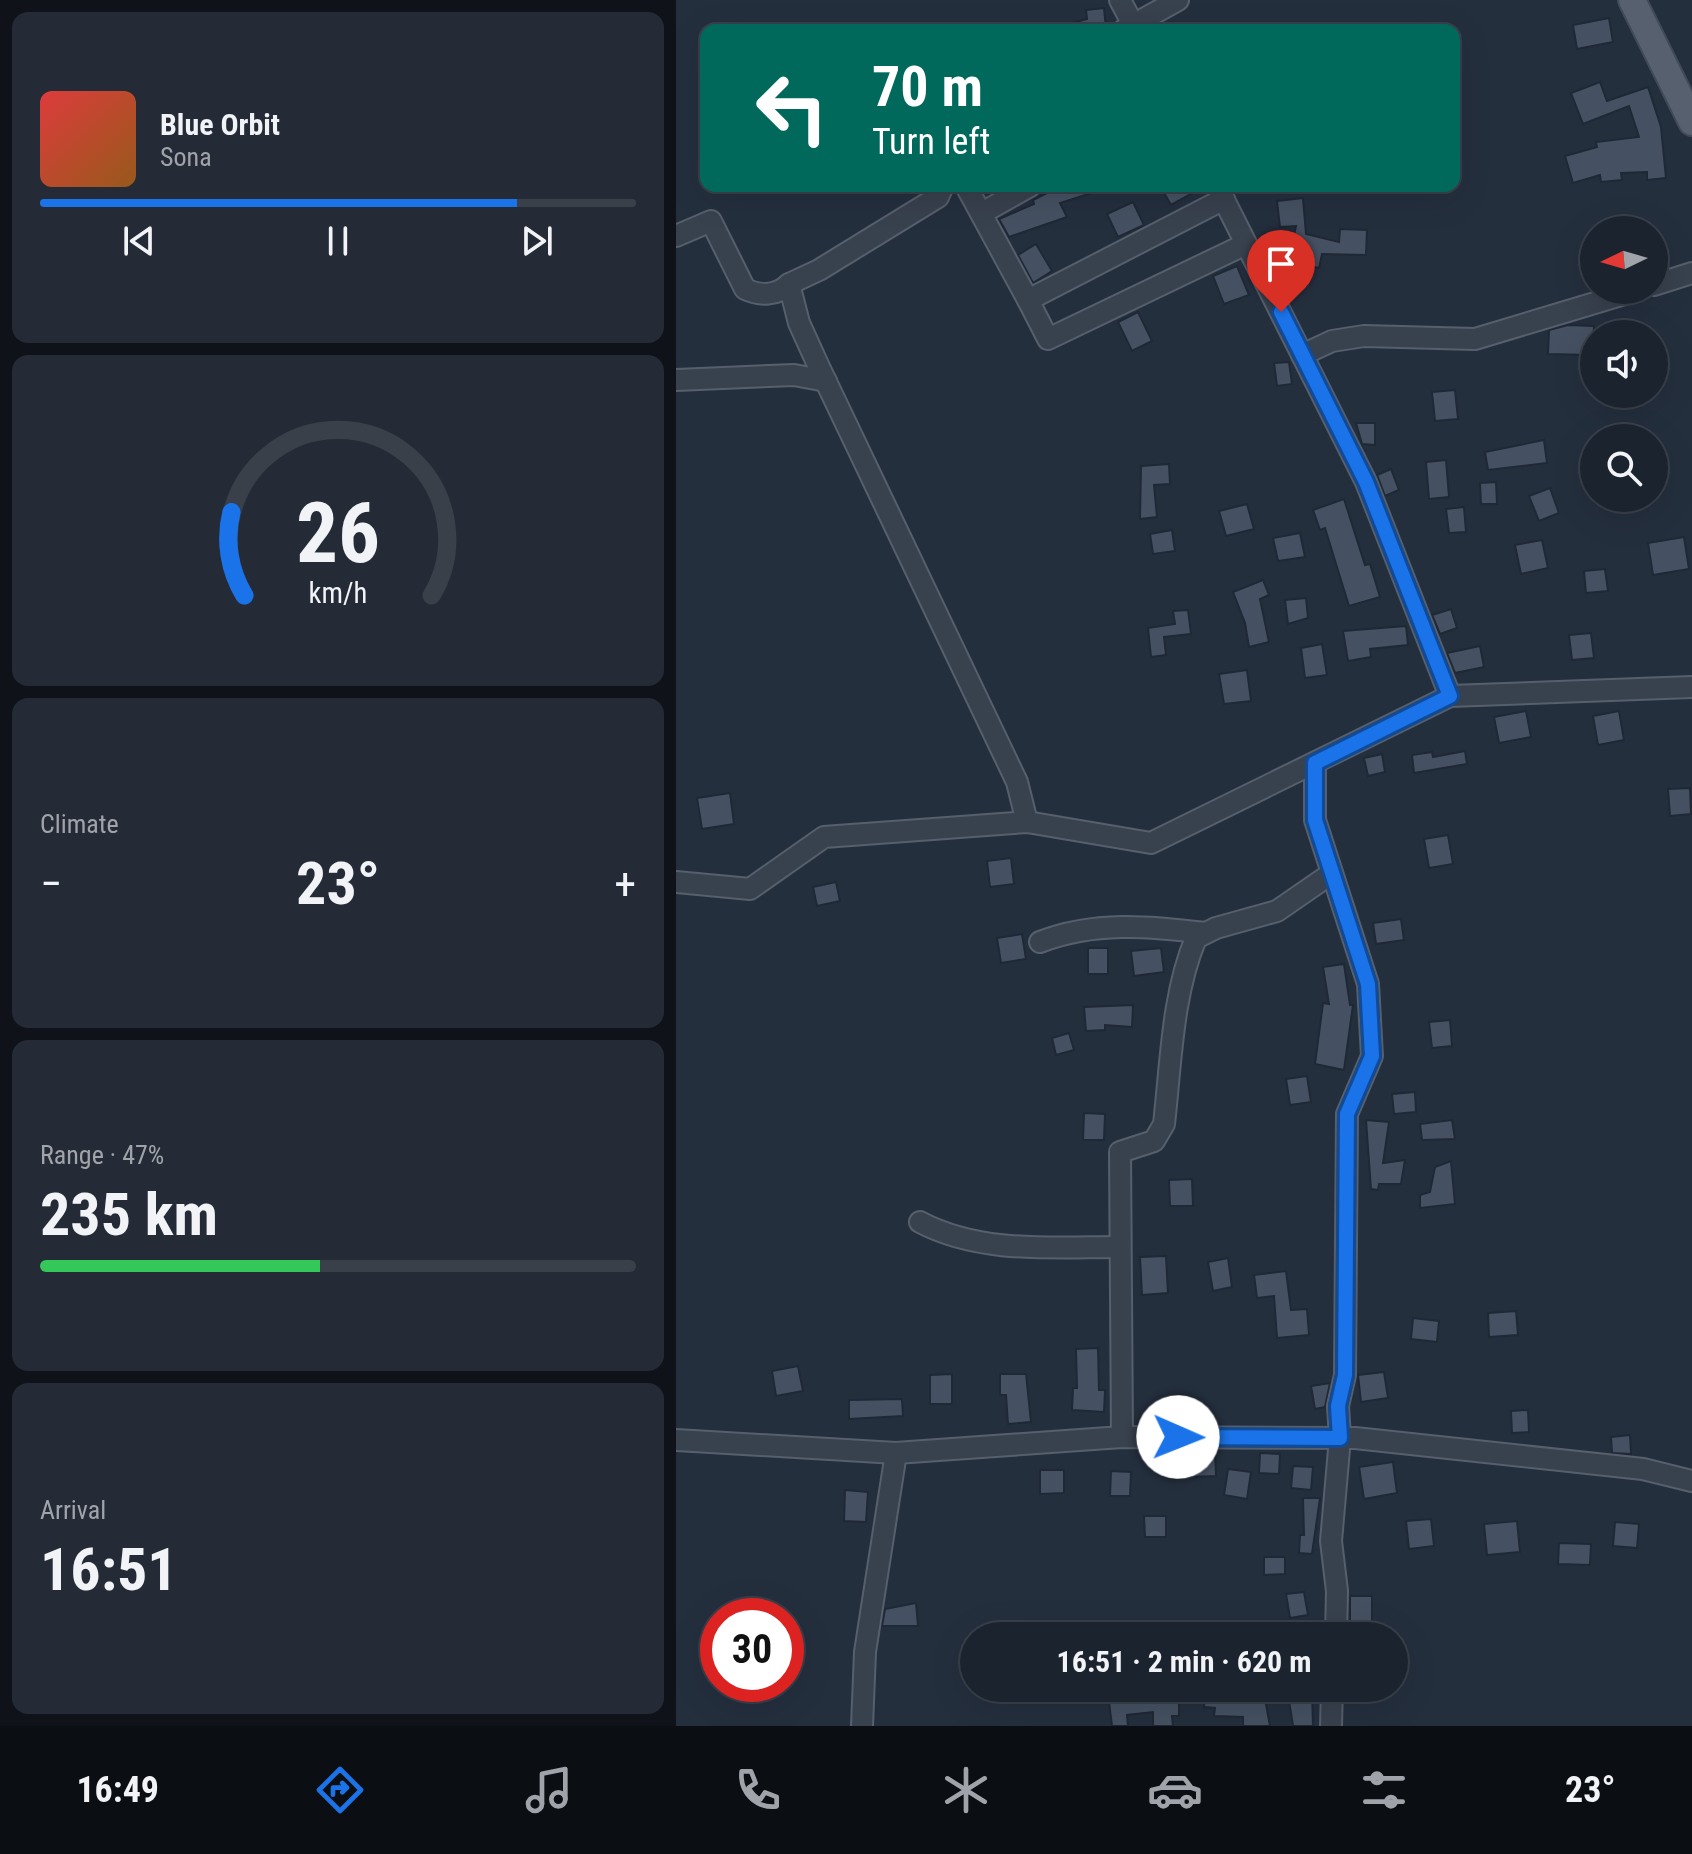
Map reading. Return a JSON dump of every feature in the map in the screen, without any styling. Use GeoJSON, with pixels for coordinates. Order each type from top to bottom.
{"type":"FeatureCollection","features":[{"type":"Feature","properties":{"kind":"main road"},"geometry":{"type":"LineString","coordinates":[[1632,0],[1692,122]]}},
{"type":"Feature","properties":{"kind":"street"},"geometry":{"type":"LineString","coordinates":[[1120,0],[1129,24]]}},
{"type":"Feature","properties":{"kind":"street"},"geometry":{"type":"LineString","coordinates":[[1138,24],[1178,0]]}},
{"type":"Feature","properties":{"kind":"street"},"geometry":{"type":"LineString","coordinates":[[676,236],[711,221],[745,289],[766,294],[782,290],[819,270],[938,197],[940,192]]}},
{"type":"Feature","properties":{"kind":"street"},"geometry":{"type":"LineString","coordinates":[[970,192],[1048,339],[1246,244]]}},
{"type":"Feature","properties":{"kind":"street"},"geometry":{"type":"LineString","coordinates":[[982,213],[1019,192]]}},
{"type":"Feature","properties":{"kind":"street"},"geometry":{"type":"LineString","coordinates":[[1028,300],[1221,193],[1366,482],[1450,696]]}},
{"type":"Feature","properties":{"kind":"street"},"geometry":{"type":"LineString","coordinates":[[1668,281],[1692,273]]}},
{"type":"Feature","properties":{"kind":"street"},"geometry":{"type":"LineString","coordinates":[[789,284],[799,323],[1017,782],[1027,822]]}},
{"type":"Feature","properties":{"kind":"street"},"geometry":{"type":"LineString","coordinates":[[1302,355],[1332,341],[1364,336],[1475,339],[1591,304]]}},
{"type":"Feature","properties":{"kind":"street"},"geometry":{"type":"LineString","coordinates":[[676,380],[794,375],[826,381]]}},
{"type":"Feature","properties":{"kind":"street"},"geometry":{"type":"LineString","coordinates":[[676,882],[750,889],[824,837],[1027,822],[1151,843],[1450,696],[1692,687]]}},
{"type":"Feature","properties":{"kind":"street"},"geometry":{"type":"LineString","coordinates":[[1315,763],[1315,820],[1368,984],[1372,1056],[1347,1114],[1345,1375],[1338,1406],[1340,1438],[1331,1541],[1337,1591],[1336,1622]]}},
{"type":"Feature","properties":{"kind":"street"},"geometry":{"type":"LineString","coordinates":[[1122,1437],[1120,1152],[1154,1141],[1164,1124],[1180,994],[1196,938],[1277,911],[1332,873]]}},
{"type":"Feature","properties":{"kind":"street"},"geometry":{"type":"LineString","coordinates":[[1040,942],[1074,929],[1123,927],[1205,933]]}},
{"type":"Feature","properties":{"kind":"street"},"geometry":{"type":"LineString","coordinates":[[920,1222],[949,1238],[1024,1247],[1120,1247]]}},
{"type":"Feature","properties":{"kind":"street"},"geometry":{"type":"LineString","coordinates":[[676,1440],[896,1453],[1122,1437],[1340,1438],[1643,1469],[1692,1481]]}},
{"type":"Feature","properties":{"kind":"street"},"geometry":{"type":"LineString","coordinates":[[862,1726],[865,1652],[896,1453]]}},
{"type":"Feature","properties":{"kind":"street"},"geometry":{"type":"LineString","coordinates":[[1331,1726],[1332,1702]]}},
{"type":"Feature","properties":{"kind":"building"},"geometry":{"type":"Polygon","coordinates":[[[1104,8],[1106,24],[1068,24],[1087,19],[1086,10],[1104,8]]]}},
{"type":"Feature","properties":{"kind":"building"},"geometry":{"type":"Polygon","coordinates":[[[1609,18],[1613,42],[1577,49],[1573,25],[1609,18]]]}},
{"type":"Feature","properties":{"kind":"building"},"geometry":{"type":"Polygon","coordinates":[[[1600,82],[1607,101],[1648,87],[1661,127],[1666,178],[1647,180],[1647,172],[1621,173],[1622,180],[1601,182],[1600,175],[1573,183],[1565,156],[1597,147],[1596,142],[1639,137],[1629,106],[1583,124],[1571,93],[1600,82]]]}},
{"type":"Feature","properties":{"kind":"building"},"geometry":{"type":"Polygon","coordinates":[[[1049,192],[1095,192],[1060,203],[1067,217],[1009,237],[999,219],[1034,204],[1033,200],[1049,192]]]}},
{"type":"Feature","properties":{"kind":"building"},"geometry":{"type":"Polygon","coordinates":[[[1163,192],[1195,192],[1171,205],[1163,192]]]}},
{"type":"Feature","properties":{"kind":"building"},"geometry":{"type":"Polygon","coordinates":[[[1303,198],[1306,234],[1339,242],[1340,229],[1367,230],[1366,255],[1322,254],[1319,268],[1288,261],[1296,226],[1280,227],[1277,201],[1303,198]]]}},
{"type":"Feature","properties":{"kind":"building"},"geometry":{"type":"Polygon","coordinates":[[[1133,202],[1144,225],[1118,237],[1107,214],[1133,202]]]}},
{"type":"Feature","properties":{"kind":"building"},"geometry":{"type":"Polygon","coordinates":[[[1036,244],[1052,271],[1033,283],[1018,255],[1036,244]]]}},
{"type":"Feature","properties":{"kind":"building"},"geometry":{"type":"Polygon","coordinates":[[[1237,266],[1249,295],[1224,304],[1213,276],[1237,266]]]}},
{"type":"Feature","properties":{"kind":"building"},"geometry":{"type":"Polygon","coordinates":[[[1138,312],[1152,341],[1132,351],[1118,322],[1138,312]]]}},
{"type":"Feature","properties":{"kind":"building"},"geometry":{"type":"Polygon","coordinates":[[[1580,325],[1580,355],[1548,354],[1549,330],[1580,325]]]}},
{"type":"Feature","properties":{"kind":"building"},"geometry":{"type":"Polygon","coordinates":[[[1289,362],[1292,384],[1277,386],[1274,363],[1289,362]]]}},
{"type":"Feature","properties":{"kind":"building"},"geometry":{"type":"Polygon","coordinates":[[[1455,390],[1458,419],[1435,421],[1432,392],[1455,390]]]}},
{"type":"Feature","properties":{"kind":"building"},"geometry":{"type":"Polygon","coordinates":[[[1356,423],[1375,423],[1375,445],[1362,444],[1356,423]]]}},
{"type":"Feature","properties":{"kind":"building"},"geometry":{"type":"Polygon","coordinates":[[[1544,440],[1547,463],[1488,470],[1485,452],[1544,440]]]}},
{"type":"Feature","properties":{"kind":"building"},"geometry":{"type":"Polygon","coordinates":[[[1446,460],[1449,497],[1429,499],[1426,462],[1446,460]]]}},
{"type":"Feature","properties":{"kind":"building"},"geometry":{"type":"Polygon","coordinates":[[[1169,464],[1170,484],[1154,485],[1157,517],[1140,519],[1141,466],[1169,464]]]}},
{"type":"Feature","properties":{"kind":"building"},"geometry":{"type":"Polygon","coordinates":[[[1391,469],[1399,490],[1385,496],[1377,475],[1391,469]]]}},
{"type":"Feature","properties":{"kind":"building"},"geometry":{"type":"Polygon","coordinates":[[[1496,482],[1497,504],[1481,504],[1480,483],[1496,482]]]}},
{"type":"Feature","properties":{"kind":"building"},"geometry":{"type":"Polygon","coordinates":[[[1550,488],[1559,513],[1539,521],[1529,496],[1550,488]]]}},
{"type":"Feature","properties":{"kind":"building"},"geometry":{"type":"Polygon","coordinates":[[[1344,499],[1365,565],[1370,564],[1380,597],[1349,606],[1325,528],[1320,530],[1313,510],[1344,499]]]}},
{"type":"Feature","properties":{"kind":"building"},"geometry":{"type":"Polygon","coordinates":[[[1247,504],[1254,529],[1226,536],[1219,511],[1247,504]]]}},
{"type":"Feature","properties":{"kind":"building"},"geometry":{"type":"Polygon","coordinates":[[[1464,507],[1466,532],[1449,533],[1446,509],[1464,507]]]}},
{"type":"Feature","properties":{"kind":"building"},"geometry":{"type":"Polygon","coordinates":[[[1172,530],[1175,551],[1153,554],[1150,534],[1172,530]]]}},
{"type":"Feature","properties":{"kind":"building"},"geometry":{"type":"Polygon","coordinates":[[[1300,533],[1305,557],[1278,561],[1273,538],[1300,533]]]}},
{"type":"Feature","properties":{"kind":"building"},"geometry":{"type":"Polygon","coordinates":[[[1684,537],[1689,569],[1653,575],[1648,543],[1684,537]]]}},
{"type":"Feature","properties":{"kind":"building"},"geometry":{"type":"Polygon","coordinates":[[[1542,540],[1548,568],[1521,574],[1515,545],[1542,540]]]}},
{"type":"Feature","properties":{"kind":"building"},"geometry":{"type":"Polygon","coordinates":[[[1605,569],[1608,591],[1586,593],[1584,571],[1605,569]]]}},
{"type":"Feature","properties":{"kind":"building"},"geometry":{"type":"Polygon","coordinates":[[[1263,580],[1269,595],[1260,599],[1269,642],[1249,647],[1245,623],[1233,592],[1263,580]]]}},
{"type":"Feature","properties":{"kind":"building"},"geometry":{"type":"Polygon","coordinates":[[[1306,598],[1308,618],[1288,624],[1285,600],[1306,598]]]}},
{"type":"Feature","properties":{"kind":"building"},"geometry":{"type":"Polygon","coordinates":[[[1451,609],[1457,628],[1440,634],[1432,615],[1451,609]]]}},
{"type":"Feature","properties":{"kind":"building"},"geometry":{"type":"Polygon","coordinates":[[[1188,610],[1191,634],[1164,637],[1166,655],[1151,657],[1148,628],[1175,624],[1173,611],[1188,610]]]}},
{"type":"Feature","properties":{"kind":"building"},"geometry":{"type":"Polygon","coordinates":[[[1406,626],[1408,645],[1370,649],[1371,657],[1348,661],[1343,631],[1406,626]]]}},
{"type":"Feature","properties":{"kind":"building"},"geometry":{"type":"Polygon","coordinates":[[[1591,633],[1594,658],[1572,660],[1569,635],[1591,633]]]}},
{"type":"Feature","properties":{"kind":"building"},"geometry":{"type":"Polygon","coordinates":[[[1322,644],[1327,675],[1305,678],[1301,648],[1322,644]]]}},
{"type":"Feature","properties":{"kind":"building"},"geometry":{"type":"Polygon","coordinates":[[[1480,646],[1484,667],[1455,673],[1447,653],[1480,646]]]}},
{"type":"Feature","properties":{"kind":"building"},"geometry":{"type":"Polygon","coordinates":[[[1247,670],[1251,701],[1224,704],[1219,674],[1247,670]]]}},
{"type":"Feature","properties":{"kind":"building"},"geometry":{"type":"Polygon","coordinates":[[[1526,711],[1531,737],[1499,743],[1494,717],[1526,711]]]}},
{"type":"Feature","properties":{"kind":"building"},"geometry":{"type":"Polygon","coordinates":[[[1619,711],[1624,740],[1598,745],[1593,716],[1619,711]]]}},
{"type":"Feature","properties":{"kind":"building"},"geometry":{"type":"Polygon","coordinates":[[[1465,751],[1467,764],[1414,773],[1412,755],[1432,752],[1433,757],[1465,751]]]}},
{"type":"Feature","properties":{"kind":"building"},"geometry":{"type":"Polygon","coordinates":[[[1382,754],[1385,772],[1368,776],[1364,758],[1382,754]]]}},
{"type":"Feature","properties":{"kind":"building"},"geometry":{"type":"Polygon","coordinates":[[[1690,788],[1691,814],[1670,816],[1668,789],[1690,788]]]}},
{"type":"Feature","properties":{"kind":"building"},"geometry":{"type":"Polygon","coordinates":[[[730,793],[734,824],[702,829],[697,798],[730,793]]]}},
{"type":"Feature","properties":{"kind":"building"},"geometry":{"type":"Polygon","coordinates":[[[1448,835],[1453,864],[1429,868],[1424,839],[1448,835]]]}},
{"type":"Feature","properties":{"kind":"building"},"geometry":{"type":"Polygon","coordinates":[[[1011,858],[1014,884],[990,887],[987,861],[1011,858]]]}},
{"type":"Feature","properties":{"kind":"building"},"geometry":{"type":"Polygon","coordinates":[[[836,882],[840,901],[817,906],[813,887],[836,882]]]}},
{"type":"Feature","properties":{"kind":"building"},"geometry":{"type":"Polygon","coordinates":[[[1401,919],[1404,940],[1376,944],[1373,923],[1401,919]]]}},
{"type":"Feature","properties":{"kind":"building"},"geometry":{"type":"Polygon","coordinates":[[[1022,934],[1026,959],[1001,963],[997,938],[1022,934]]]}},
{"type":"Feature","properties":{"kind":"building"},"geometry":{"type":"Polygon","coordinates":[[[1088,948],[1108,948],[1108,974],[1088,974],[1088,948]]]}},
{"type":"Feature","properties":{"kind":"building"},"geometry":{"type":"Polygon","coordinates":[[[1161,948],[1164,972],[1134,976],[1131,951],[1161,948]]]}},
{"type":"Feature","properties":{"kind":"building"},"geometry":{"type":"Polygon","coordinates":[[[1344,964],[1350,1005],[1353,1005],[1344,1070],[1315,1064],[1323,1003],[1329,1004],[1323,967],[1344,964]]]}},
{"type":"Feature","properties":{"kind":"building"},"geometry":{"type":"Polygon","coordinates":[[[1133,1005],[1132,1027],[1105,1025],[1105,1030],[1086,1031],[1084,1007],[1133,1005]]]}},
{"type":"Feature","properties":{"kind":"building"},"geometry":{"type":"Polygon","coordinates":[[[1450,1020],[1452,1046],[1432,1048],[1429,1022],[1450,1020]]]}},
{"type":"Feature","properties":{"kind":"building"},"geometry":{"type":"Polygon","coordinates":[[[1069,1033],[1074,1050],[1056,1055],[1052,1038],[1069,1033]]]}},
{"type":"Feature","properties":{"kind":"building"},"geometry":{"type":"Polygon","coordinates":[[[1307,1076],[1311,1102],[1290,1105],[1286,1079],[1307,1076]]]}},
{"type":"Feature","properties":{"kind":"building"},"geometry":{"type":"Polygon","coordinates":[[[1415,1092],[1416,1112],[1394,1114],[1392,1094],[1415,1092]]]}},
{"type":"Feature","properties":{"kind":"building"},"geometry":{"type":"Polygon","coordinates":[[[1084,1113],[1105,1114],[1104,1140],[1083,1140],[1084,1113]]]}},
{"type":"Feature","properties":{"kind":"building"},"geometry":{"type":"Polygon","coordinates":[[[1366,1120],[1389,1122],[1383,1163],[1405,1160],[1401,1184],[1379,1184],[1378,1190],[1371,1189],[1366,1120]]]}},
{"type":"Feature","properties":{"kind":"building"},"geometry":{"type":"Polygon","coordinates":[[[1452,1120],[1455,1139],[1422,1140],[1420,1124],[1452,1120]]]}},
{"type":"Feature","properties":{"kind":"building"},"geometry":{"type":"Polygon","coordinates":[[[1451,1161],[1455,1204],[1420,1208],[1420,1195],[1430,1192],[1435,1167],[1451,1161]]]}},
{"type":"Feature","properties":{"kind":"building"},"geometry":{"type":"Polygon","coordinates":[[[1192,1179],[1193,1206],[1170,1206],[1169,1180],[1192,1179]]]}},
{"type":"Feature","properties":{"kind":"building"},"geometry":{"type":"Polygon","coordinates":[[[1166,1256],[1168,1293],[1142,1295],[1140,1257],[1166,1256]]]}},
{"type":"Feature","properties":{"kind":"building"},"geometry":{"type":"Polygon","coordinates":[[[1228,1258],[1232,1287],[1213,1291],[1208,1262],[1228,1258]]]}},
{"type":"Feature","properties":{"kind":"building"},"geometry":{"type":"Polygon","coordinates":[[[1286,1271],[1291,1310],[1307,1309],[1309,1335],[1277,1338],[1274,1296],[1257,1298],[1254,1275],[1286,1271]]]}},
{"type":"Feature","properties":{"kind":"building"},"geometry":{"type":"Polygon","coordinates":[[[1516,1311],[1518,1335],[1489,1337],[1488,1313],[1516,1311]]]}},
{"type":"Feature","properties":{"kind":"building"},"geometry":{"type":"Polygon","coordinates":[[[1413,1318],[1439,1321],[1437,1342],[1411,1339],[1413,1318]]]}},
{"type":"Feature","properties":{"kind":"building"},"geometry":{"type":"Polygon","coordinates":[[[1098,1348],[1099,1390],[1105,1390],[1104,1412],[1072,1410],[1073,1388],[1077,1388],[1076,1349],[1098,1348]]]}},
{"type":"Feature","properties":{"kind":"building"},"geometry":{"type":"Polygon","coordinates":[[[798,1366],[803,1391],[776,1396],[772,1371],[798,1366]]]}},
{"type":"Feature","properties":{"kind":"building"},"geometry":{"type":"Polygon","coordinates":[[[1384,1372],[1388,1398],[1361,1402],[1358,1375],[1384,1372]]]}},
{"type":"Feature","properties":{"kind":"building"},"geometry":{"type":"Polygon","coordinates":[[[952,1374],[952,1404],[930,1404],[930,1375],[952,1374]]]}},
{"type":"Feature","properties":{"kind":"building"},"geometry":{"type":"Polygon","coordinates":[[[1000,1374],[1026,1374],[1031,1422],[1008,1424],[1006,1395],[1000,1395],[1000,1374]]]}},
{"type":"Feature","properties":{"kind":"building"},"geometry":{"type":"Polygon","coordinates":[[[1330,1383],[1325,1407],[1315,1409],[1311,1386],[1330,1383]]]}},
{"type":"Feature","properties":{"kind":"building"},"geometry":{"type":"Polygon","coordinates":[[[902,1399],[903,1416],[849,1419],[849,1400],[902,1399]]]}},
{"type":"Feature","properties":{"kind":"building"},"geometry":{"type":"Polygon","coordinates":[[[1528,1410],[1529,1432],[1512,1433],[1511,1411],[1528,1410]]]}},
{"type":"Feature","properties":{"kind":"building"},"geometry":{"type":"Polygon","coordinates":[[[1630,1435],[1631,1454],[1612,1453],[1611,1437],[1630,1435]]]}},
{"type":"Feature","properties":{"kind":"building"},"geometry":{"type":"Polygon","coordinates":[[[1215,1450],[1216,1476],[1191,1477],[1190,1451],[1215,1450]]]}},
{"type":"Feature","properties":{"kind":"building"},"geometry":{"type":"Polygon","coordinates":[[[1260,1453],[1280,1454],[1279,1474],[1259,1473],[1260,1453]]]}},
{"type":"Feature","properties":{"kind":"building"},"geometry":{"type":"Polygon","coordinates":[[[1393,1462],[1397,1493],[1364,1499],[1359,1467],[1393,1462]]]}},
{"type":"Feature","properties":{"kind":"building"},"geometry":{"type":"Polygon","coordinates":[[[1293,1466],[1313,1467],[1311,1490],[1291,1488],[1293,1466]]]}},
{"type":"Feature","properties":{"kind":"building"},"geometry":{"type":"Polygon","coordinates":[[[1228,1469],[1251,1472],[1247,1499],[1224,1495],[1228,1469]]]}},
{"type":"Feature","properties":{"kind":"building"},"geometry":{"type":"Polygon","coordinates":[[[1040,1470],[1064,1470],[1064,1493],[1040,1494],[1040,1470]]]}},
{"type":"Feature","properties":{"kind":"building"},"geometry":{"type":"Polygon","coordinates":[[[1111,1471],[1131,1472],[1130,1496],[1110,1496],[1111,1471]]]}},
{"type":"Feature","properties":{"kind":"building"},"geometry":{"type":"Polygon","coordinates":[[[845,1490],[868,1492],[866,1522],[844,1521],[845,1490]]]}},
{"type":"Feature","properties":{"kind":"building"},"geometry":{"type":"Polygon","coordinates":[[[1303,1498],[1320,1498],[1312,1554],[1299,1553],[1300,1535],[1304,1535],[1303,1498]]]}},
{"type":"Feature","properties":{"kind":"building"},"geometry":{"type":"Polygon","coordinates":[[[1144,1516],[1166,1516],[1166,1537],[1145,1537],[1144,1516]]]}},
{"type":"Feature","properties":{"kind":"building"},"geometry":{"type":"Polygon","coordinates":[[[1431,1519],[1434,1546],[1409,1549],[1406,1521],[1431,1519]]]}},
{"type":"Feature","properties":{"kind":"building"},"geometry":{"type":"Polygon","coordinates":[[[1517,1521],[1520,1552],[1487,1555],[1484,1524],[1517,1521]]]}},
{"type":"Feature","properties":{"kind":"building"},"geometry":{"type":"Polygon","coordinates":[[[1615,1522],[1639,1524],[1637,1548],[1613,1546],[1615,1522]]]}},
{"type":"Feature","properties":{"kind":"building"},"geometry":{"type":"Polygon","coordinates":[[[1559,1543],[1591,1544],[1590,1565],[1558,1564],[1559,1543]]]}},
{"type":"Feature","properties":{"kind":"building"},"geometry":{"type":"Polygon","coordinates":[[[1264,1557],[1285,1557],[1285,1574],[1264,1575],[1264,1557]]]}},
{"type":"Feature","properties":{"kind":"building"},"geometry":{"type":"Polygon","coordinates":[[[1304,1592],[1308,1615],[1290,1618],[1286,1594],[1304,1592]]]}},
{"type":"Feature","properties":{"kind":"building"},"geometry":{"type":"Polygon","coordinates":[[[1350,1596],[1372,1596],[1372,1622],[1350,1622],[1350,1596]]]}},
{"type":"Feature","properties":{"kind":"building"},"geometry":{"type":"Polygon","coordinates":[[[916,1603],[918,1626],[882,1626],[885,1609],[916,1603]]]}},
{"type":"Feature","properties":{"kind":"building"},"geometry":{"type":"Polygon","coordinates":[[[1109,1702],[1179,1702],[1179,1716],[1172,1716],[1173,1726],[1153,1726],[1153,1712],[1127,1715],[1128,1726],[1112,1726],[1109,1702]]]}},
{"type":"Feature","properties":{"kind":"building"},"geometry":{"type":"Polygon","coordinates":[[[1204,1702],[1266,1702],[1270,1726],[1243,1726],[1243,1717],[1214,1716],[1215,1708],[1204,1707],[1204,1702]]]}},
{"type":"Feature","properties":{"kind":"building"},"geometry":{"type":"Polygon","coordinates":[[[1289,1702],[1312,1702],[1313,1726],[1293,1726],[1289,1702]]]}},
{"type":"Feature","properties":{"kind":"route"},"geometry":{"type":"LineString","coordinates":[[1178,1437],[1340,1438],[1338,1406],[1345,1375],[1343,1263],[1347,1114],[1372,1056],[1368,984],[1315,820],[1315,763],[1450,696],[1366,482],[1281,312]]}}]}
